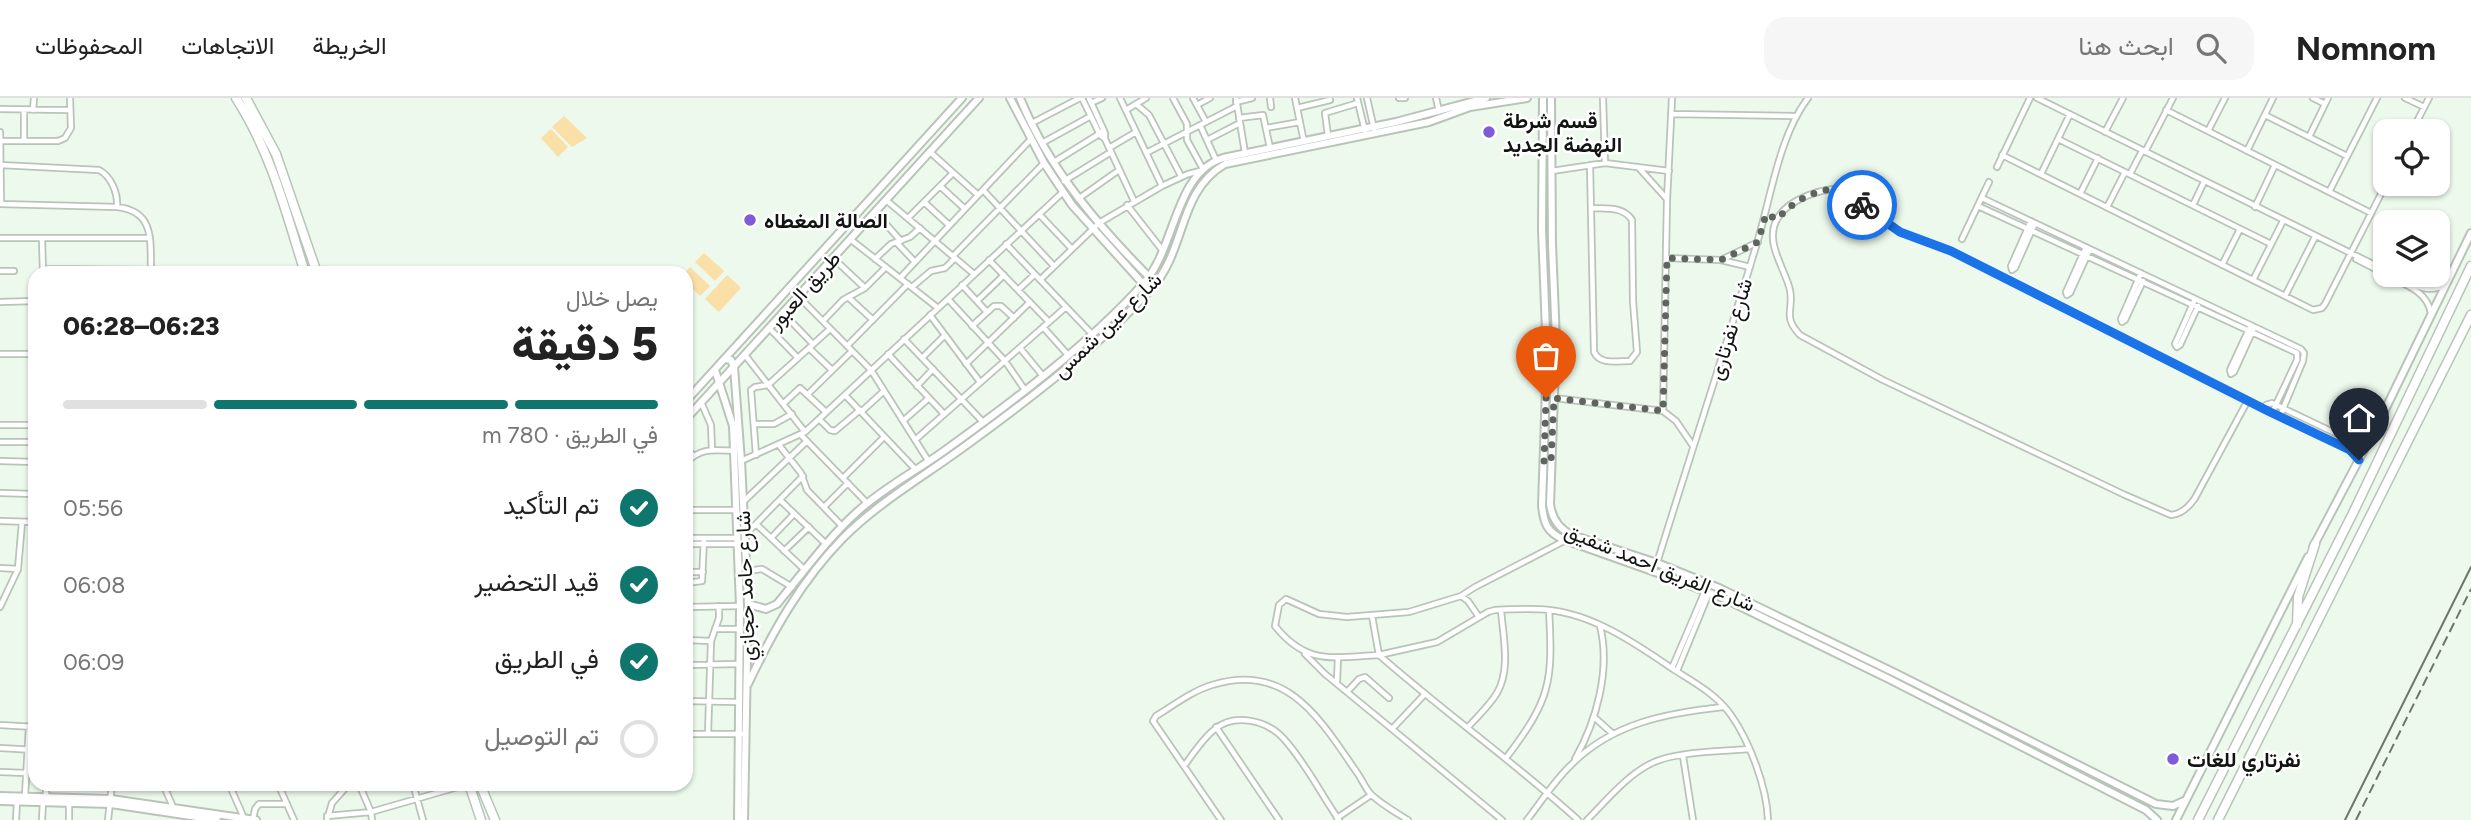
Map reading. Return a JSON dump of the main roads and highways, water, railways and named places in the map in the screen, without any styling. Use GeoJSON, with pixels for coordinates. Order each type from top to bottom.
{"type":"FeatureCollection","features":[{"type":"Feature","properties":{"kind":"highway"},"geometry":{"type":"LineString","coordinates":[[236,98],[269,160],[303,266]]}},
{"type":"Feature","properties":{"kind":"highway"},"geometry":{"type":"LineString","coordinates":[[246,98],[275,154],[315,266]]}},
{"type":"Feature","properties":{"kind":"highway"},"geometry":{"type":"LineString","coordinates":[[2198,820],[2297,626],[2471,266]]}},
{"type":"Feature","properties":{"kind":"highway"},"geometry":{"type":"LineString","coordinates":[[2218,820],[2471,315]]}},
{"type":"Feature","properties":{"kind":"highway"},"geometry":{"type":"LineString","coordinates":[[2297,626],[2298,597],[2315,544]]}},
{"type":"Feature","properties":{"kind":"highway"},"geometry":{"type":"LineString","coordinates":[[471,791],[481,820]]}},
{"type":"Feature","properties":{"kind":"highway"},"geometry":{"type":"LineString","coordinates":[[483,791],[495,820]]}},
{"type":"Feature","properties":{"kind":"tram line"},"geometry":{"type":"LineString","coordinates":[[2345,820],[2471,567]]}},
{"type":"Feature","properties":{"kind":"railway"},"geometry":{"type":"LineString","coordinates":[[2356,820],[2471,589]]}},
{"type":"Feature","properties":{"kind":"place","name":"قسم شرطة النهضة الجديد"},"geometry":{"type":"Point","coordinates":[1489,132]}},
{"type":"Feature","properties":{"kind":"place","name":"الصالة المغطاه"},"geometry":{"type":"Point","coordinates":[750,220]}},
{"type":"Feature","properties":{"kind":"place","name":"نفرتاري للغات"},"geometry":{"type":"Point","coordinates":[2173,759]}}]}
